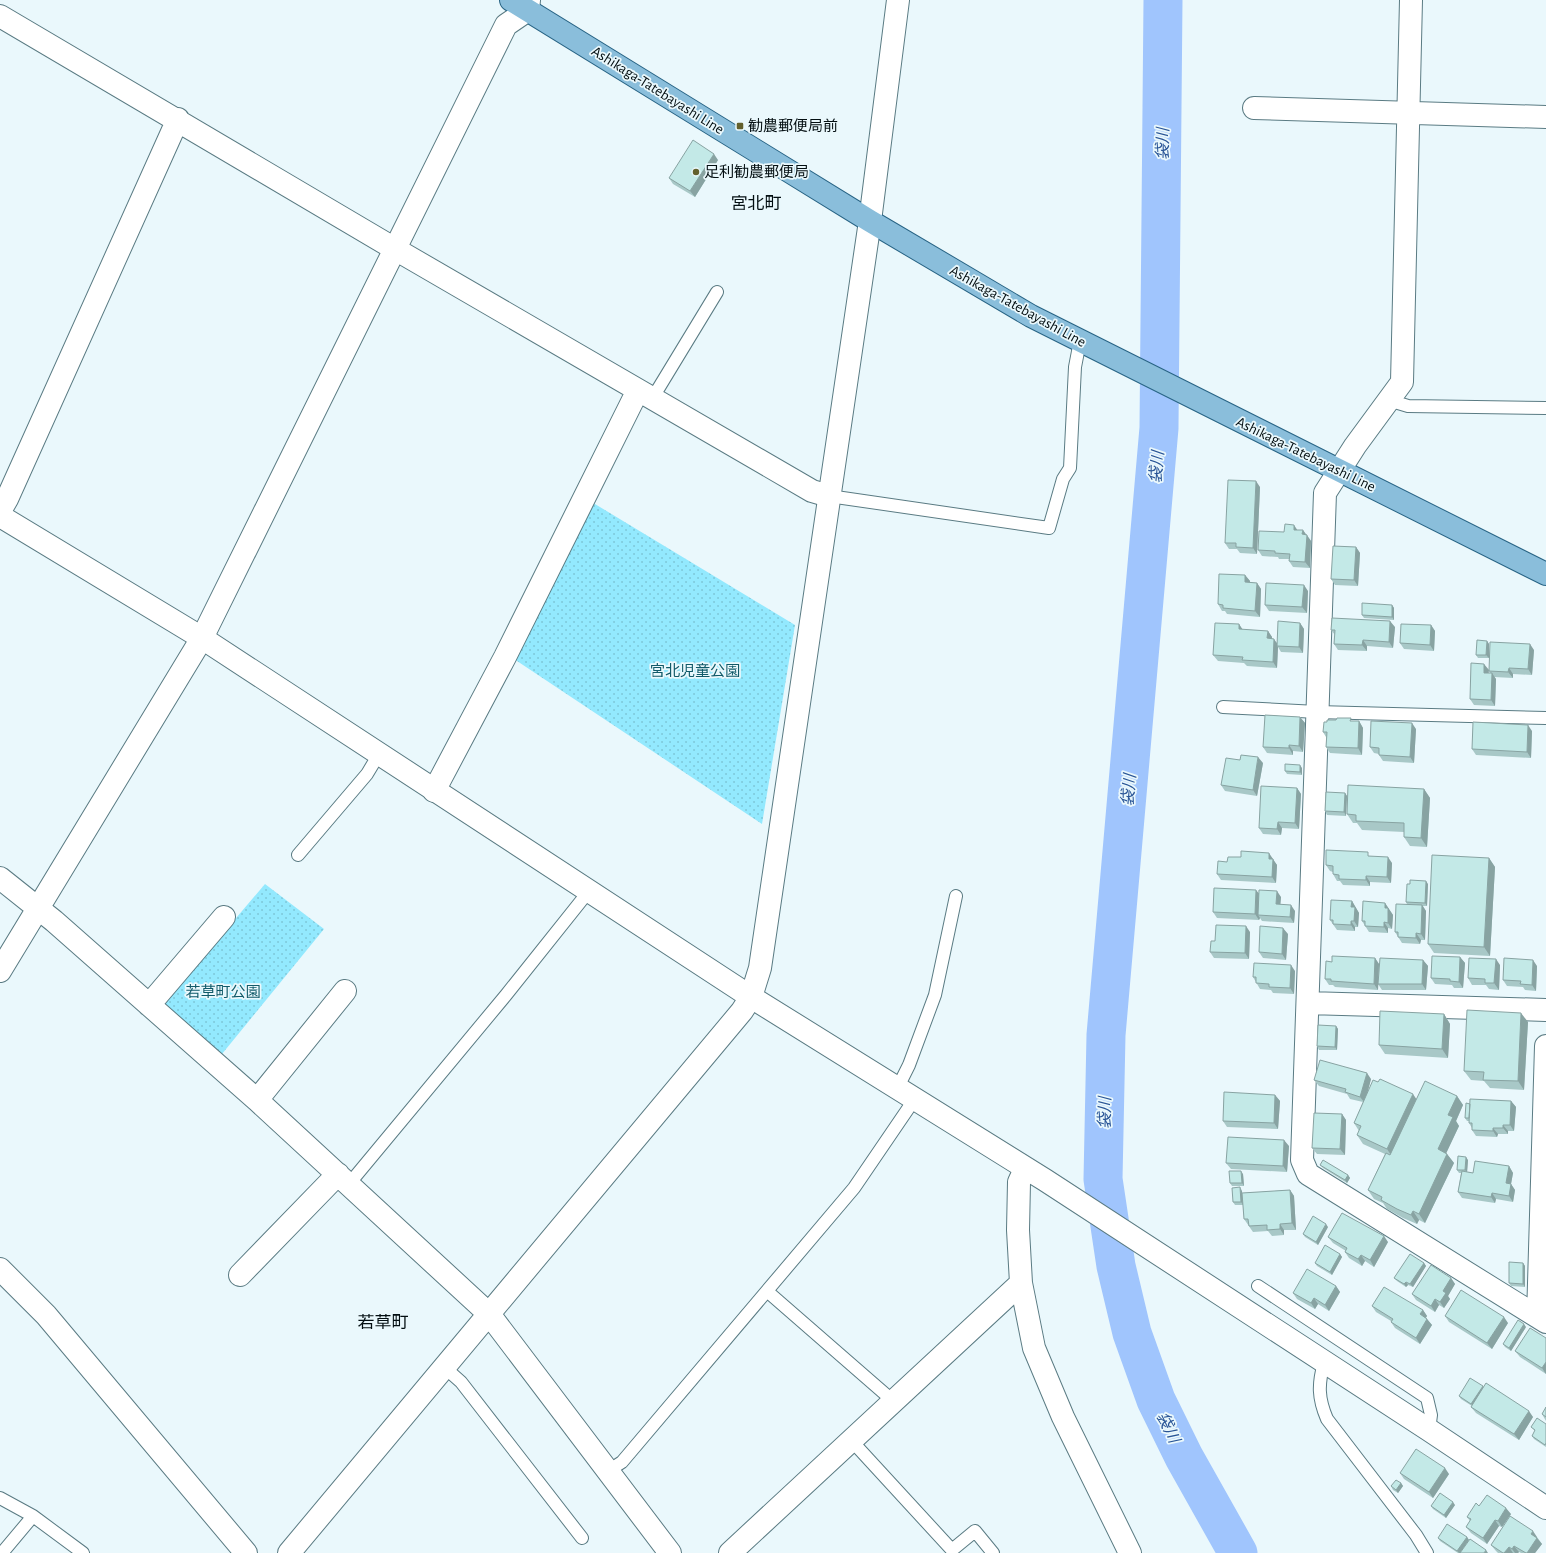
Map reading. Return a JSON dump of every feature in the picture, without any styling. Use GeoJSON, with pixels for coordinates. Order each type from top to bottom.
{"type":"FeatureCollection","features":[{"type":"Feature","properties":{"kind":"main road","name":"Ashikaga-Tatebayashi Line"},"geometry":{"type":"LineString","coordinates":[[523,3],[870,221],[1031,316],[1546,574]]}},
{"type":"Feature","properties":{"kind":"street"},"geometry":{"type":"LineString","coordinates":[[288,1553],[443,1366],[489,1314],[742,1011],[751,997],[760,968],[870,221],[898,0]]}},
{"type":"Feature","properties":{"kind":"street"},"geometry":{"type":"LineString","coordinates":[[1412,0],[1402,382],[1388,400],[1325,493],[1302,1160],[1308,1174],[1542,1320]]}},
{"type":"Feature","properties":{"kind":"street"},"geometry":{"type":"LineString","coordinates":[[0,971],[202,638],[506,25],[523,3]]}},
{"type":"Feature","properties":{"kind":"street"},"geometry":{"type":"LineString","coordinates":[[0,16],[178,119],[395,249],[645,395],[812,491],[829,496]]}},
{"type":"Feature","properties":{"kind":"street"},"geometry":{"type":"LineString","coordinates":[[1254,108],[1546,117]]}},
{"type":"Feature","properties":{"kind":"street"},"geometry":{"type":"LineString","coordinates":[[0,511],[11,492],[178,119]]}},
{"type":"Feature","properties":{"kind":"street"},"geometry":{"type":"LineString","coordinates":[[434,790],[645,395]]}},
{"type":"Feature","properties":{"kind":"street"},"geometry":{"type":"LineString","coordinates":[[0,516],[202,638],[751,997],[906,1095],[1045,1180],[1546,1508]]}},
{"type":"Feature","properties":{"kind":"street"},"geometry":{"type":"LineString","coordinates":[[0,878],[38,908],[257,1100],[489,1314],[670,1553]]}},
{"type":"Feature","properties":{"kind":"street"},"geometry":{"type":"LineString","coordinates":[[149,1005],[224,917]]}},
{"type":"Feature","properties":{"kind":"street"},"geometry":{"type":"LineString","coordinates":[[257,1100],[345,991]]}},
{"type":"Feature","properties":{"kind":"street"},"geometry":{"type":"LineString","coordinates":[[1308,1003],[1546,1010]]}},
{"type":"Feature","properties":{"kind":"street"},"geometry":{"type":"LineString","coordinates":[[1542,1320],[1546,1046]]}},
{"type":"Feature","properties":{"kind":"street"},"geometry":{"type":"LineString","coordinates":[[1026,1169],[1019,1182],[1017,1194],[1021,1283],[1034,1348],[1062,1417],[1130,1553]]}},
{"type":"Feature","properties":{"kind":"street"},"geometry":{"type":"LineString","coordinates":[[240,1275],[344,1179]]}},
{"type":"Feature","properties":{"kind":"street"},"geometry":{"type":"LineString","coordinates":[[0,1269],[21,1288],[46,1315],[246,1553]]}},
{"type":"Feature","properties":{"kind":"street"},"geometry":{"type":"LineString","coordinates":[[730,1553],[892,1400],[1021,1283]]}},
{"type":"Feature","properties":{"kind":"lane"},"geometry":{"type":"LineString","coordinates":[[645,395],[717,292]]}},
{"type":"Feature","properties":{"kind":"lane"},"geometry":{"type":"LineString","coordinates":[[829,496],[1049,528],[1063,478],[1070,468],[1075,367],[1082,342]]}},
{"type":"Feature","properties":{"kind":"lane"},"geometry":{"type":"LineString","coordinates":[[1388,400],[1408,406],[1546,408]]}},
{"type":"Feature","properties":{"kind":"lane"},"geometry":{"type":"LineString","coordinates":[[1223,707],[1317,712],[1546,718]]}},
{"type":"Feature","properties":{"kind":"lane"},"geometry":{"type":"LineString","coordinates":[[298,855],[367,774],[379,754]]}},
{"type":"Feature","properties":{"kind":"lane"},"geometry":{"type":"LineString","coordinates":[[344,1179],[506,995],[589,891]]}},
{"type":"Feature","properties":{"kind":"lane"},"geometry":{"type":"LineString","coordinates":[[608,1471],[622,1462],[768,1292],[854,1188],[906,1095],[909,1065],[934,995],[956,896]]}},
{"type":"Feature","properties":{"kind":"lane"},"geometry":{"type":"LineString","coordinates":[[1258,1286],[1427,1398],[1431,1415],[1428,1430]]}},
{"type":"Feature","properties":{"kind":"lane"},"geometry":{"type":"LineString","coordinates":[[768,1292],[892,1400]]}},
{"type":"Feature","properties":{"kind":"lane"},"geometry":{"type":"LineString","coordinates":[[1324,1363],[1320,1376],[1319,1390],[1320,1404],[1327,1419],[1416,1535],[1427,1553]]}},
{"type":"Feature","properties":{"kind":"lane"},"geometry":{"type":"LineString","coordinates":[[443,1366],[461,1382],[582,1538]]}},
{"type":"Feature","properties":{"kind":"lane"},"geometry":{"type":"LineString","coordinates":[[850,1439],[952,1550],[975,1531],[993,1553]]}},
{"type":"Feature","properties":{"kind":"lane"},"geometry":{"type":"LineString","coordinates":[[0,1498],[33,1516],[83,1553]]}},
{"type":"Feature","properties":{"kind":"lane"},"geometry":{"type":"LineString","coordinates":[[2,1553],[33,1516]]}},
{"type":"Feature","properties":{"kind":"green space","name":"宮北児童公園"},"geometry":{"type":"Polygon","coordinates":[[[590,501],[795,625],[762,824],[514,659],[590,501]]]}},
{"type":"Feature","properties":{"kind":"green space","name":"若草町公園"},"geometry":{"type":"Polygon","coordinates":[[[265,884],[324,929],[222,1054],[164,1003],[265,884]]]}},
{"type":"Feature","properties":{"kind":"building","name":"足利勧農郵便局"},"geometry":{"type":"Polygon","coordinates":[[[693,140],[714,154],[690,191],[669,178],[693,140]]]}},
{"type":"Feature","properties":{"kind":"building"},"geometry":{"type":"Polygon","coordinates":[[[1228,480],[1256,481],[1253,548],[1236,547],[1236,543],[1225,543],[1228,480]]]}},
{"type":"Feature","properties":{"kind":"building"},"geometry":{"type":"Polygon","coordinates":[[[1285,524],[1294,525],[1294,530],[1303,530],[1302,534],[1307,535],[1305,562],[1289,561],[1290,554],[1258,550],[1259,531],[1284,532],[1285,524]]]}},
{"type":"Feature","properties":{"kind":"building"},"geometry":{"type":"Polygon","coordinates":[[[1333,546],[1356,547],[1354,580],[1331,579],[1333,546]]]}},
{"type":"Feature","properties":{"kind":"building"},"geometry":{"type":"Polygon","coordinates":[[[1219,574],[1245,575],[1245,582],[1257,583],[1255,611],[1223,608],[1223,605],[1218,604],[1219,574]]]}},
{"type":"Feature","properties":{"kind":"building"},"geometry":{"type":"Polygon","coordinates":[[[1266,583],[1304,585],[1302,607],[1265,605],[1266,583]]]}},
{"type":"Feature","properties":{"kind":"building"},"geometry":{"type":"Polygon","coordinates":[[[1362,603],[1392,605],[1392,617],[1362,615],[1362,603]]]}},
{"type":"Feature","properties":{"kind":"building"},"geometry":{"type":"Polygon","coordinates":[[[1332,618],[1390,621],[1389,642],[1363,640],[1362,645],[1334,644],[1335,630],[1331,630],[1332,618]]]}},
{"type":"Feature","properties":{"kind":"building"},"geometry":{"type":"Polygon","coordinates":[[[1278,621],[1300,623],[1299,647],[1277,646],[1278,621]]]}},
{"type":"Feature","properties":{"kind":"building"},"geometry":{"type":"Polygon","coordinates":[[[1215,623],[1239,624],[1239,629],[1268,631],[1267,638],[1274,639],[1273,662],[1242,660],[1243,657],[1213,655],[1215,623]]]}},
{"type":"Feature","properties":{"kind":"building"},"geometry":{"type":"Polygon","coordinates":[[[1401,624],[1431,625],[1430,645],[1400,643],[1401,624]]]}},
{"type":"Feature","properties":{"kind":"building"},"geometry":{"type":"Polygon","coordinates":[[[1477,640],[1487,641],[1486,655],[1476,655],[1477,640]]]}},
{"type":"Feature","properties":{"kind":"building"},"geometry":{"type":"Polygon","coordinates":[[[1490,642],[1530,644],[1528,669],[1509,668],[1508,672],[1489,671],[1490,642]]]}},
{"type":"Feature","properties":{"kind":"building"},"geometry":{"type":"Polygon","coordinates":[[[1471,663],[1484,664],[1484,673],[1492,673],[1491,700],[1470,699],[1471,663]]]}},
{"type":"Feature","properties":{"kind":"building"},"geometry":{"type":"Polygon","coordinates":[[[1265,715],[1300,717],[1299,746],[1289,745],[1289,748],[1263,747],[1265,715]]]}},
{"type":"Feature","properties":{"kind":"building"},"geometry":{"type":"Polygon","coordinates":[[[1337,718],[1351,718],[1350,721],[1359,721],[1358,748],[1326,747],[1327,732],[1323,732],[1324,722],[1327,722],[1327,720],[1336,720],[1337,718]]]}},
{"type":"Feature","properties":{"kind":"building"},"geometry":{"type":"Polygon","coordinates":[[[1371,721],[1412,723],[1410,757],[1379,755],[1379,748],[1370,747],[1371,721]]]}},
{"type":"Feature","properties":{"kind":"building"},"geometry":{"type":"Polygon","coordinates":[[[1473,722],[1528,725],[1527,752],[1472,749],[1473,722]]]}},
{"type":"Feature","properties":{"kind":"building"},"geometry":{"type":"Polygon","coordinates":[[[1241,755],[1258,757],[1253,790],[1221,785],[1226,758],[1240,760],[1241,755]]]}},
{"type":"Feature","properties":{"kind":"building"},"geometry":{"type":"Polygon","coordinates":[[[1285,764],[1300,765],[1300,772],[1285,771],[1285,764]]]}},
{"type":"Feature","properties":{"kind":"building"},"geometry":{"type":"Polygon","coordinates":[[[1348,785],[1424,789],[1421,838],[1404,837],[1404,823],[1356,821],[1356,815],[1347,814],[1348,785]]]}},
{"type":"Feature","properties":{"kind":"building"},"geometry":{"type":"Polygon","coordinates":[[[1261,786],[1297,788],[1295,823],[1278,822],[1277,829],[1259,828],[1261,786]]]}},
{"type":"Feature","properties":{"kind":"building"},"geometry":{"type":"Polygon","coordinates":[[[1326,792],[1345,793],[1344,812],[1325,811],[1326,792]]]}},
{"type":"Feature","properties":{"kind":"building"},"geometry":{"type":"Polygon","coordinates":[[[1326,850],[1368,852],[1368,856],[1388,857],[1387,877],[1366,876],[1366,880],[1339,879],[1339,875],[1333,874],[1333,866],[1326,865],[1326,850]]]}},
{"type":"Feature","properties":{"kind":"building"},"geometry":{"type":"Polygon","coordinates":[[[1241,851],[1269,853],[1269,859],[1273,859],[1272,877],[1217,874],[1218,861],[1227,862],[1228,857],[1241,857],[1241,851]]]}},
{"type":"Feature","properties":{"kind":"building"},"geometry":{"type":"Polygon","coordinates":[[[1432,855],[1489,858],[1484,947],[1428,944],[1432,855]]]}},
{"type":"Feature","properties":{"kind":"building"},"geometry":{"type":"Polygon","coordinates":[[[1410,880],[1426,881],[1425,903],[1406,902],[1407,884],[1410,884],[1410,880]]]}},
{"type":"Feature","properties":{"kind":"building"},"geometry":{"type":"Polygon","coordinates":[[[1214,888],[1256,890],[1255,914],[1213,912],[1214,888]]]}},
{"type":"Feature","properties":{"kind":"building"},"geometry":{"type":"Polygon","coordinates":[[[1259,890],[1277,891],[1276,904],[1291,905],[1290,917],[1258,915],[1259,890]]]}},
{"type":"Feature","properties":{"kind":"building"},"geometry":{"type":"Polygon","coordinates":[[[1331,900],[1352,901],[1351,907],[1355,907],[1354,921],[1351,921],[1351,925],[1333,924],[1333,920],[1330,920],[1331,900]]]}},
{"type":"Feature","properties":{"kind":"building"},"geometry":{"type":"Polygon","coordinates":[[[1363,901],[1385,903],[1385,908],[1388,908],[1388,923],[1384,922],[1384,927],[1365,926],[1365,921],[1362,921],[1363,901]]]}},
{"type":"Feature","properties":{"kind":"building"},"geometry":{"type":"Polygon","coordinates":[[[1396,904],[1422,905],[1421,934],[1416,933],[1416,938],[1398,937],[1398,932],[1395,932],[1396,904]]]}},
{"type":"Feature","properties":{"kind":"building"},"geometry":{"type":"Polygon","coordinates":[[[1216,925],[1246,926],[1245,953],[1210,952],[1211,941],[1215,941],[1216,925]]]}},
{"type":"Feature","properties":{"kind":"building"},"geometry":{"type":"Polygon","coordinates":[[[1260,926],[1283,928],[1282,954],[1259,952],[1260,926]]]}},
{"type":"Feature","properties":{"kind":"building"},"geometry":{"type":"Polygon","coordinates":[[[1332,956],[1375,958],[1374,984],[1331,981],[1331,979],[1325,979],[1326,961],[1332,962],[1332,956]]]}},
{"type":"Feature","properties":{"kind":"building"},"geometry":{"type":"Polygon","coordinates":[[[1432,956],[1460,957],[1459,982],[1450,981],[1450,979],[1431,978],[1432,956]]]}},
{"type":"Feature","properties":{"kind":"building"},"geometry":{"type":"Polygon","coordinates":[[[1380,958],[1423,960],[1422,984],[1378,984],[1380,958]]]}},
{"type":"Feature","properties":{"kind":"building"},"geometry":{"type":"Polygon","coordinates":[[[1469,958],[1496,959],[1494,983],[1485,983],[1485,979],[1468,978],[1469,958]]]}},
{"type":"Feature","properties":{"kind":"building"},"geometry":{"type":"Polygon","coordinates":[[[1504,958],[1533,960],[1532,985],[1520,984],[1521,981],[1503,980],[1504,958]]]}},
{"type":"Feature","properties":{"kind":"building"},"geometry":{"type":"Polygon","coordinates":[[[1254,963],[1291,965],[1290,988],[1269,987],[1269,984],[1256,983],[1256,977],[1253,977],[1254,963]]]}},
{"type":"Feature","properties":{"kind":"building"},"geometry":{"type":"Polygon","coordinates":[[[1467,1010],[1521,1013],[1518,1081],[1483,1080],[1484,1072],[1464,1071],[1467,1010]]]}},
{"type":"Feature","properties":{"kind":"building"},"geometry":{"type":"Polygon","coordinates":[[[1380,1011],[1444,1014],[1442,1049],[1379,1045],[1380,1011]]]}},
{"type":"Feature","properties":{"kind":"building"},"geometry":{"type":"Polygon","coordinates":[[[1318,1025],[1336,1026],[1335,1047],[1317,1046],[1318,1025]]]}},
{"type":"Feature","properties":{"kind":"building"},"geometry":{"type":"Polygon","coordinates":[[[1320,1060],[1367,1073],[1360,1097],[1345,1092],[1346,1089],[1314,1080],[1320,1060]]]}},
{"type":"Feature","properties":{"kind":"building"},"geometry":{"type":"Polygon","coordinates":[[[1380,1079],[1413,1094],[1387,1149],[1357,1135],[1361,1126],[1354,1123],[1373,1080],[1378,1082],[1380,1079]]]}},
{"type":"Feature","properties":{"kind":"building"},"geometry":{"type":"Polygon","coordinates":[[[1425,1081],[1457,1096],[1448,1115],[1453,1117],[1438,1149],[1447,1154],[1419,1214],[1413,1211],[1411,1215],[1381,1200],[1382,1197],[1368,1190],[1386,1153],[1390,1155],[1425,1081]]]}},
{"type":"Feature","properties":{"kind":"building"},"geometry":{"type":"Polygon","coordinates":[[[1224,1092],[1275,1095],[1274,1123],[1223,1121],[1224,1092]]]}},
{"type":"Feature","properties":{"kind":"building"},"geometry":{"type":"Polygon","coordinates":[[[1470,1099],[1511,1101],[1510,1125],[1503,1125],[1503,1128],[1493,1128],[1493,1131],[1472,1130],[1472,1123],[1469,1123],[1470,1099]]]}},
{"type":"Feature","properties":{"kind":"building"},"geometry":{"type":"Polygon","coordinates":[[[1466,1103],[1470,1104],[1469,1118],[1465,1118],[1466,1103]]]}},
{"type":"Feature","properties":{"kind":"building"},"geometry":{"type":"Polygon","coordinates":[[[1314,1113],[1342,1114],[1340,1149],[1312,1148],[1314,1113]]]}},
{"type":"Feature","properties":{"kind":"building"},"geometry":{"type":"Polygon","coordinates":[[[1228,1137],[1284,1140],[1283,1166],[1226,1163],[1228,1137]]]}},
{"type":"Feature","properties":{"kind":"building"},"geometry":{"type":"Polygon","coordinates":[[[1458,1156],[1466,1157],[1465,1170],[1457,1170],[1458,1156]]]}},
{"type":"Feature","properties":{"kind":"building"},"geometry":{"type":"Polygon","coordinates":[[[1323,1160],[1348,1175],[1345,1180],[1320,1165],[1323,1160]]]}},
{"type":"Feature","properties":{"kind":"building"},"geometry":{"type":"Polygon","coordinates":[[[1475,1161],[1509,1166],[1506,1183],[1511,1184],[1509,1196],[1492,1193],[1491,1197],[1458,1192],[1462,1171],[1473,1173],[1475,1161]]]}},
{"type":"Feature","properties":{"kind":"building"},"geometry":{"type":"Polygon","coordinates":[[[1229,1171],[1241,1171],[1242,1183],[1230,1183],[1229,1171]]]}},
{"type":"Feature","properties":{"kind":"building"},"geometry":{"type":"Polygon","coordinates":[[[1240,1187],[1241,1202],[1233,1202],[1232,1188],[1240,1187]]]}},
{"type":"Feature","properties":{"kind":"building"},"geometry":{"type":"Polygon","coordinates":[[[1290,1190],[1292,1223],[1280,1224],[1280,1229],[1267,1230],[1267,1225],[1249,1226],[1248,1219],[1244,1219],[1242,1193],[1290,1190]]]}},
{"type":"Feature","properties":{"kind":"building"},"geometry":{"type":"Polygon","coordinates":[[[1342,1213],[1384,1236],[1370,1260],[1361,1255],[1358,1259],[1345,1252],[1347,1248],[1328,1237],[1342,1213]]]}},
{"type":"Feature","properties":{"kind":"building"},"geometry":{"type":"Polygon","coordinates":[[[1313,1216],[1326,1224],[1316,1242],[1303,1234],[1313,1216]]]}},
{"type":"Feature","properties":{"kind":"building"},"geometry":{"type":"Polygon","coordinates":[[[1325,1245],[1340,1254],[1330,1272],[1315,1263],[1325,1245]]]}},
{"type":"Feature","properties":{"kind":"building"},"geometry":{"type":"Polygon","coordinates":[[[1410,1254],[1424,1263],[1410,1284],[1406,1282],[1404,1284],[1394,1278],[1410,1254]]]}},
{"type":"Feature","properties":{"kind":"building"},"geometry":{"type":"Polygon","coordinates":[[[1509,1262],[1523,1263],[1523,1284],[1509,1283],[1509,1262]]]}},
{"type":"Feature","properties":{"kind":"building"},"geometry":{"type":"Polygon","coordinates":[[[1431,1265],[1451,1278],[1443,1291],[1446,1293],[1440,1302],[1435,1299],[1431,1306],[1412,1294],[1431,1265]]]}},
{"type":"Feature","properties":{"kind":"building"},"geometry":{"type":"Polygon","coordinates":[[[1307,1269],[1336,1286],[1325,1305],[1314,1298],[1311,1303],[1293,1293],[1307,1269]]]}},
{"type":"Feature","properties":{"kind":"building"},"geometry":{"type":"Polygon","coordinates":[[[1384,1287],[1423,1310],[1420,1314],[1427,1319],[1416,1338],[1391,1322],[1393,1319],[1372,1306],[1384,1287]]]}},
{"type":"Feature","properties":{"kind":"building"},"geometry":{"type":"Polygon","coordinates":[[[1461,1290],[1504,1317],[1487,1343],[1445,1316],[1461,1290]]]}},
{"type":"Feature","properties":{"kind":"building"},"geometry":{"type":"Polygon","coordinates":[[[1518,1320],[1524,1324],[1509,1348],[1503,1344],[1518,1320]]]}},
{"type":"Feature","properties":{"kind":"building"},"geometry":{"type":"Polygon","coordinates":[[[1530,1328],[1546,1338],[1546,1362],[1542,1368],[1515,1351],[1530,1328]]]}},
{"type":"Feature","properties":{"kind":"building"},"geometry":{"type":"Polygon","coordinates":[[[1470,1378],[1483,1386],[1471,1404],[1459,1396],[1470,1378]]]}},
{"type":"Feature","properties":{"kind":"building"},"geometry":{"type":"Polygon","coordinates":[[[1486,1383],[1529,1411],[1514,1434],[1471,1407],[1486,1383]]]}},
{"type":"Feature","properties":{"kind":"building"},"geometry":{"type":"Polygon","coordinates":[[[1546,1407],[1546,1417],[1542,1414],[1546,1407]]]}},
{"type":"Feature","properties":{"kind":"building"},"geometry":{"type":"Polygon","coordinates":[[[1537,1418],[1546,1424],[1545,1445],[1532,1436],[1535,1430],[1531,1427],[1537,1418]]]}},
{"type":"Feature","properties":{"kind":"building"},"geometry":{"type":"Polygon","coordinates":[[[1416,1449],[1445,1468],[1429,1492],[1400,1473],[1416,1449]]]}},
{"type":"Feature","properties":{"kind":"building"},"geometry":{"type":"Polygon","coordinates":[[[1396,1480],[1401,1483],[1396,1490],[1391,1486],[1396,1480]]]}},
{"type":"Feature","properties":{"kind":"building"},"geometry":{"type":"Polygon","coordinates":[[[1440,1493],[1453,1502],[1444,1515],[1431,1506],[1440,1493]]]}},
{"type":"Feature","properties":{"kind":"building"},"geometry":{"type":"Polygon","coordinates":[[[1487,1495],[1506,1508],[1498,1521],[1495,1520],[1483,1538],[1466,1527],[1471,1519],[1467,1517],[1476,1503],[1479,1506],[1487,1495]]]}},
{"type":"Feature","properties":{"kind":"building"},"geometry":{"type":"Polygon","coordinates":[[[1510,1516],[1533,1531],[1531,1534],[1537,1538],[1527,1553],[1514,1546],[1512,1549],[1509,1547],[1503,1553],[1491,1545],[1510,1516]]]}},
{"type":"Feature","properties":{"kind":"building"},"geometry":{"type":"Polygon","coordinates":[[[1447,1524],[1467,1537],[1457,1551],[1438,1538],[1447,1524]]]}},
{"type":"Feature","properties":{"kind":"building"},"geometry":{"type":"Polygon","coordinates":[[[1470,1539],[1486,1550],[1484,1553],[1460,1553],[1470,1539]]]}},
{"type":"Feature","properties":{"kind":"waterway","name":"袋川"},"geometry":{"type":"LineString","coordinates":[[1163,0],[1159,428],[1106,1035],[1103,1179],[1116,1266],[1132,1333],[1156,1400],[1184,1457],[1238,1553]]}},
{"type":"Feature","properties":{"kind":"place","name":"勧農郵便局前"},"geometry":{"type":"Point","coordinates":[740,126]}},
{"type":"Feature","properties":{"kind":"place","name":"足利勧農郵便局"},"geometry":{"type":"Point","coordinates":[696,172]}},
{"type":"Feature","properties":{"kind":"district","name":"宮北町"},"geometry":{"type":"Point","coordinates":[756,203]}},
{"type":"Feature","properties":{"kind":"district","name":"若草町"},"geometry":{"type":"Point","coordinates":[383,1322]}}]}
